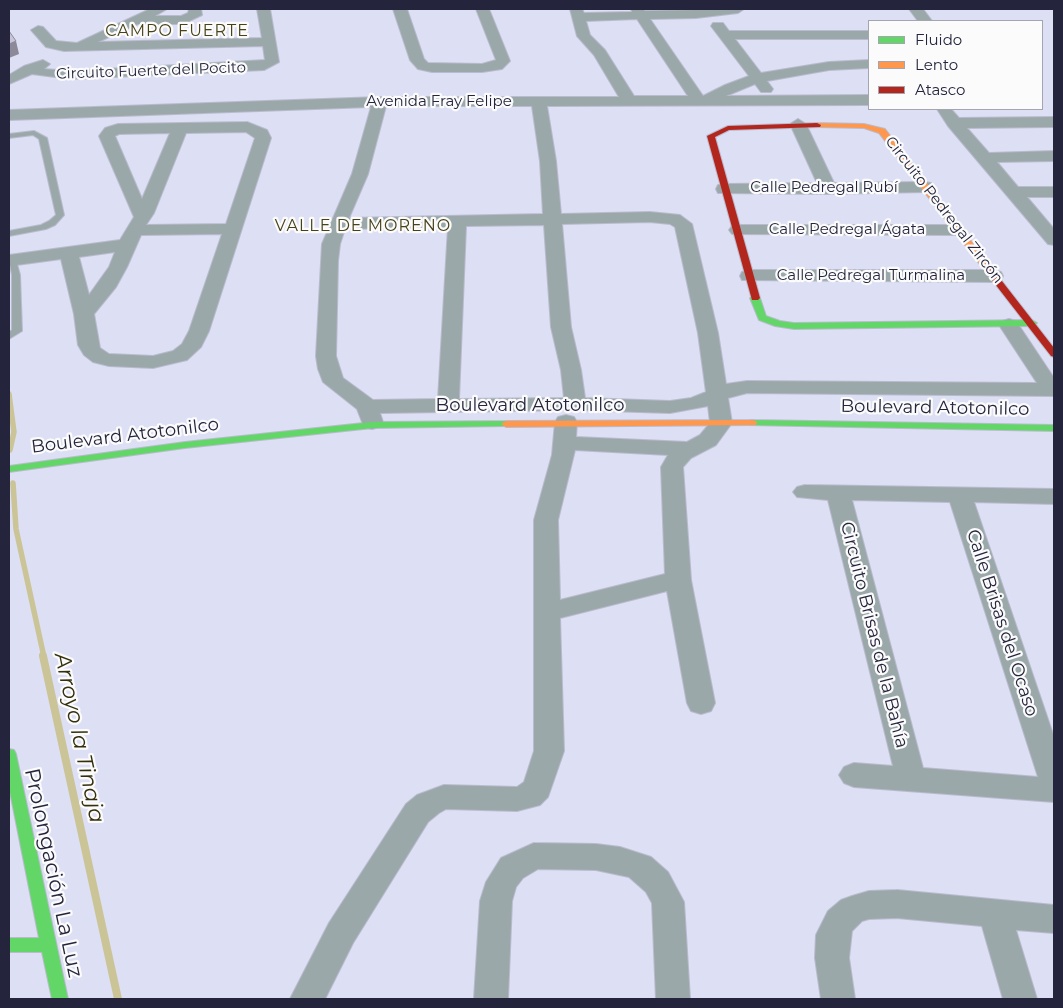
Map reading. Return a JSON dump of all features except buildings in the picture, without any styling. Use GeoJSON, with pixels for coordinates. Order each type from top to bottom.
{"type":"FeatureCollection","features":[{"type":"Feature","properties":{"kind":"street"},"geometry":{"type":"LineString","coordinates":[[9,80],[76,47],[132,14],[160,9]]}},
{"type":"Feature","properties":{"kind":"street"},"geometry":{"type":"LineString","coordinates":[[132,14],[183,20],[196,15],[195,9]]}},
{"type":"Feature","properties":{"kind":"street"},"geometry":{"type":"LineString","coordinates":[[38,30],[55,46],[268,42],[264,9]]}},
{"type":"Feature","properties":{"kind":"street"},"geometry":{"type":"LineString","coordinates":[[405,9],[418,60],[423,66],[432,68],[482,68],[497,66],[503,61],[483,9]]}},
{"type":"Feature","properties":{"kind":"street"},"geometry":{"type":"LineString","coordinates":[[630,102],[600,53],[584,36],[580,28],[578,13],[738,9]]}},
{"type":"Feature","properties":{"kind":"street"},"geometry":{"type":"LineString","coordinates":[[916,9],[924,20]]}},
{"type":"Feature","properties":{"kind":"street"},"geometry":{"type":"LineString","coordinates":[[707,10],[774,101]]}},
{"type":"Feature","properties":{"kind":"street"},"geometry":{"type":"LineString","coordinates":[[639,12],[703,101],[722,91],[758,78],[829,66],[868,64]]}},
{"type":"Feature","properties":{"kind":"street"},"geometry":{"type":"LineString","coordinates":[[725,35],[868,35]]}},
{"type":"Feature","properties":{"kind":"street","name":"Circuito Fuerte del Pocito"},"geometry":{"type":"LineString","coordinates":[[33,68],[70,75],[247,69],[264,66],[272,62],[268,42]]}},
{"type":"Feature","properties":{"kind":"street"},"geometry":{"type":"LineString","coordinates":[[9,76],[33,68]]}},
{"type":"Feature","properties":{"kind":"street"},"geometry":{"type":"LineString","coordinates":[[9,107],[302,98]]}},
{"type":"Feature","properties":{"kind":"street","name":"Avenida Fray Felipe"},"geometry":{"type":"LineString","coordinates":[[9,116],[380,102],[868,100]]}},
{"type":"Feature","properties":{"kind":"street"},"geometry":{"type":"LineString","coordinates":[[380,102],[360,174],[338,224],[329,261],[326,356],[328,369],[334,382],[358,398],[370,416],[448,404],[568,423],[692,448]]}},
{"type":"Feature","properties":{"kind":"street"},"geometry":{"type":"LineString","coordinates":[[307,999],[341,934],[417,813],[428,804],[444,797],[517,799],[529,796],[537,788],[549,750],[546,520],[568,423],[571,370],[560,327],[548,161],[539,102]]}},
{"type":"Feature","properties":{"kind":"street"},"geometry":{"type":"LineString","coordinates":[[1053,236],[948,116],[1054,122]]}},
{"type":"Feature","properties":{"kind":"street"},"geometry":{"type":"LineString","coordinates":[[798,124],[828,189]]}},
{"type":"Feature","properties":{"kind":"street","name":"Circuito Pedregal Zircón"},"geometry":{"type":"LineString","coordinates":[[1032,323],[1009,325],[794,326],[778,324],[762,318],[758,313],[738,230],[724,189],[711,140],[714,133],[740,126],[798,124],[875,127],[885,134],[956,230],[1032,323],[1054,354]]}},
{"type":"Feature","properties":{"kind":"street"},"geometry":{"type":"LineString","coordinates":[[70,259],[84,314],[88,345],[100,358],[153,362],[180,356],[191,347],[198,330],[263,138],[261,133],[247,127],[118,129],[111,131],[108,136],[138,213],[145,213]]}},
{"type":"Feature","properties":{"kind":"street"},"geometry":{"type":"LineString","coordinates":[[84,314],[106,287],[118,267],[130,237],[145,213],[180,128]]}},
{"type":"Feature","properties":{"kind":"street"},"geometry":{"type":"LineString","coordinates":[[984,158],[1054,156]]}},
{"type":"Feature","properties":{"kind":"street","name":"Calle Pedregal Rubí"},"geometry":{"type":"LineString","coordinates":[[724,189],[924,187]]}},
{"type":"Feature","properties":{"kind":"street"},"geometry":{"type":"LineString","coordinates":[[1014,192],[1054,192]]}},
{"type":"Feature","properties":{"kind":"street"},"geometry":{"type":"LineString","coordinates":[[338,224],[650,217],[674,219],[683,224],[708,333],[720,423],[708,440],[692,448],[673,462],[672,467],[678,580],[701,703]]}},
{"type":"Feature","properties":{"kind":"street"},"geometry":{"type":"LineString","coordinates":[[448,404],[453,336],[457,220]]}},
{"type":"Feature","properties":{"kind":"street"},"geometry":{"type":"LineString","coordinates":[[11,268],[70,259],[130,237],[232,229]]}},
{"type":"Feature","properties":{"kind":"street","name":"Calle Pedregal Ágata"},"geometry":{"type":"LineString","coordinates":[[738,230],[956,230]]}},
{"type":"Feature","properties":{"kind":"street","name":"Calle Pedregal Turmalina"},"geometry":{"type":"LineString","coordinates":[[749,276],[994,276]]}},
{"type":"Feature","properties":{"kind":"street"},"geometry":{"type":"LineString","coordinates":[[1009,325],[1053,390]]}},
{"type":"Feature","properties":{"kind":"street"},"geometry":{"type":"LineString","coordinates":[[568,423],[695,404],[730,389],[747,387],[1053,390]]}},
{"type":"Feature","properties":{"kind":"street","name":"Boulevard Atotonilco"},"geometry":{"type":"LineString","coordinates":[[9,469],[370,416],[568,423],[720,423],[1054,428]]}},
{"type":"Feature","properties":{"kind":"street"},"geometry":{"type":"LineString","coordinates":[[804,492],[1054,496]]}},
{"type":"Feature","properties":{"kind":"street","name":"Circuito Brisas de la Bahía"},"geometry":{"type":"LineString","coordinates":[[838,492],[910,778]]}},
{"type":"Feature","properties":{"kind":"street","name":"Calle Brisas del Ocaso"},"geometry":{"type":"LineString","coordinates":[[959,494],[1054,780]]}},
{"type":"Feature","properties":{"kind":"street"},"geometry":{"type":"LineString","coordinates":[[547,612],[678,580]]}},
{"type":"Feature","properties":{"kind":"street","name":"Prolongación La Luz"},"geometry":{"type":"LineString","coordinates":[[9,754],[60,999]]}},
{"type":"Feature","properties":{"kind":"street"},"geometry":{"type":"LineString","coordinates":[[854,775],[1054,790]]}},
{"type":"Feature","properties":{"kind":"street"},"geometry":{"type":"LineString","coordinates":[[491,999],[496,901],[502,882],[512,868],[534,856],[596,857],[620,860],[640,867],[657,882],[668,902],[673,999]]}},
{"type":"Feature","properties":{"kind":"street"},"geometry":{"type":"LineString","coordinates":[[838,999],[832,958],[832,935],[840,921],[852,910],[869,905],[897,904],[1054,919]]}},
{"type":"Feature","properties":{"kind":"street"},"geometry":{"type":"LineString","coordinates":[[995,914],[1020,999]]}},
{"type":"Feature","properties":{"kind":"street"},"geometry":{"type":"LineString","coordinates":[[9,945],[48,945]]}},
{"type":"Feature","properties":{"kind":"lane"},"geometry":{"type":"LineString","coordinates":[[9,136],[34,133],[43,138],[60,215],[52,223],[43,227],[9,233]]}},
{"type":"Feature","properties":{"kind":"lane"},"geometry":{"type":"LineString","coordinates":[[9,336],[16,331],[11,268]]}},
{"type":"Feature","properties":{"kind":"waterway","name":"Arroyo la Tinaja"},"geometry":{"type":"LineString","coordinates":[[9,394],[14,432],[10,450]]}},
{"type":"Feature","properties":{"kind":"waterway","name":"Arroyo la Tinaja"},"geometry":{"type":"LineString","coordinates":[[13,483],[16,529],[44,657]]}},
{"type":"Feature","properties":{"kind":"waterway","name":"Arroyo la Tinaja"},"geometry":{"type":"LineString","coordinates":[[43,656],[118,999]]}},
{"type":"Feature","properties":{"kind":"traffic: fast"},"geometry":{"type":"LineString","coordinates":[[755,298],[762,318],[778,324],[794,326],[1032,323]]}},
{"type":"Feature","properties":{"kind":"traffic: fast"},"geometry":{"type":"LineString","coordinates":[[752,423],[1054,428]]}},
{"type":"Feature","properties":{"kind":"traffic: fast"},"geometry":{"type":"LineString","coordinates":[[9,469],[185,445],[373,425],[506,424]]}},
{"type":"Feature","properties":{"kind":"traffic: fast"},"geometry":{"type":"LineString","coordinates":[[9,754],[60,999]]}},
{"type":"Feature","properties":{"kind":"traffic: fast"},"geometry":{"type":"LineString","coordinates":[[9,945],[48,945]]}},
{"type":"Feature","properties":{"kind":"traffic: slow"},"geometry":{"type":"LineString","coordinates":[[817,125],[864,126],[882,131],[988,269]]}},
{"type":"Feature","properties":{"kind":"traffic: slow"},"geometry":{"type":"LineString","coordinates":[[506,424],[752,423]]}},
{"type":"Feature","properties":{"kind":"traffic: jam"},"geometry":{"type":"LineString","coordinates":[[755,298],[711,136],[728,128],[817,125]]}},
{"type":"Feature","properties":{"kind":"traffic: jam"},"geometry":{"type":"LineString","coordinates":[[988,269],[1054,354]]}},
{"type":"Feature","properties":{"kind":"district","name":"CAMPO FUERTE"},"geometry":{"type":"Point","coordinates":[177,31]}},
{"type":"Feature","properties":{"kind":"district","name":"VALLE DE MORENO"},"geometry":{"type":"Point","coordinates":[363,226]}}]}
